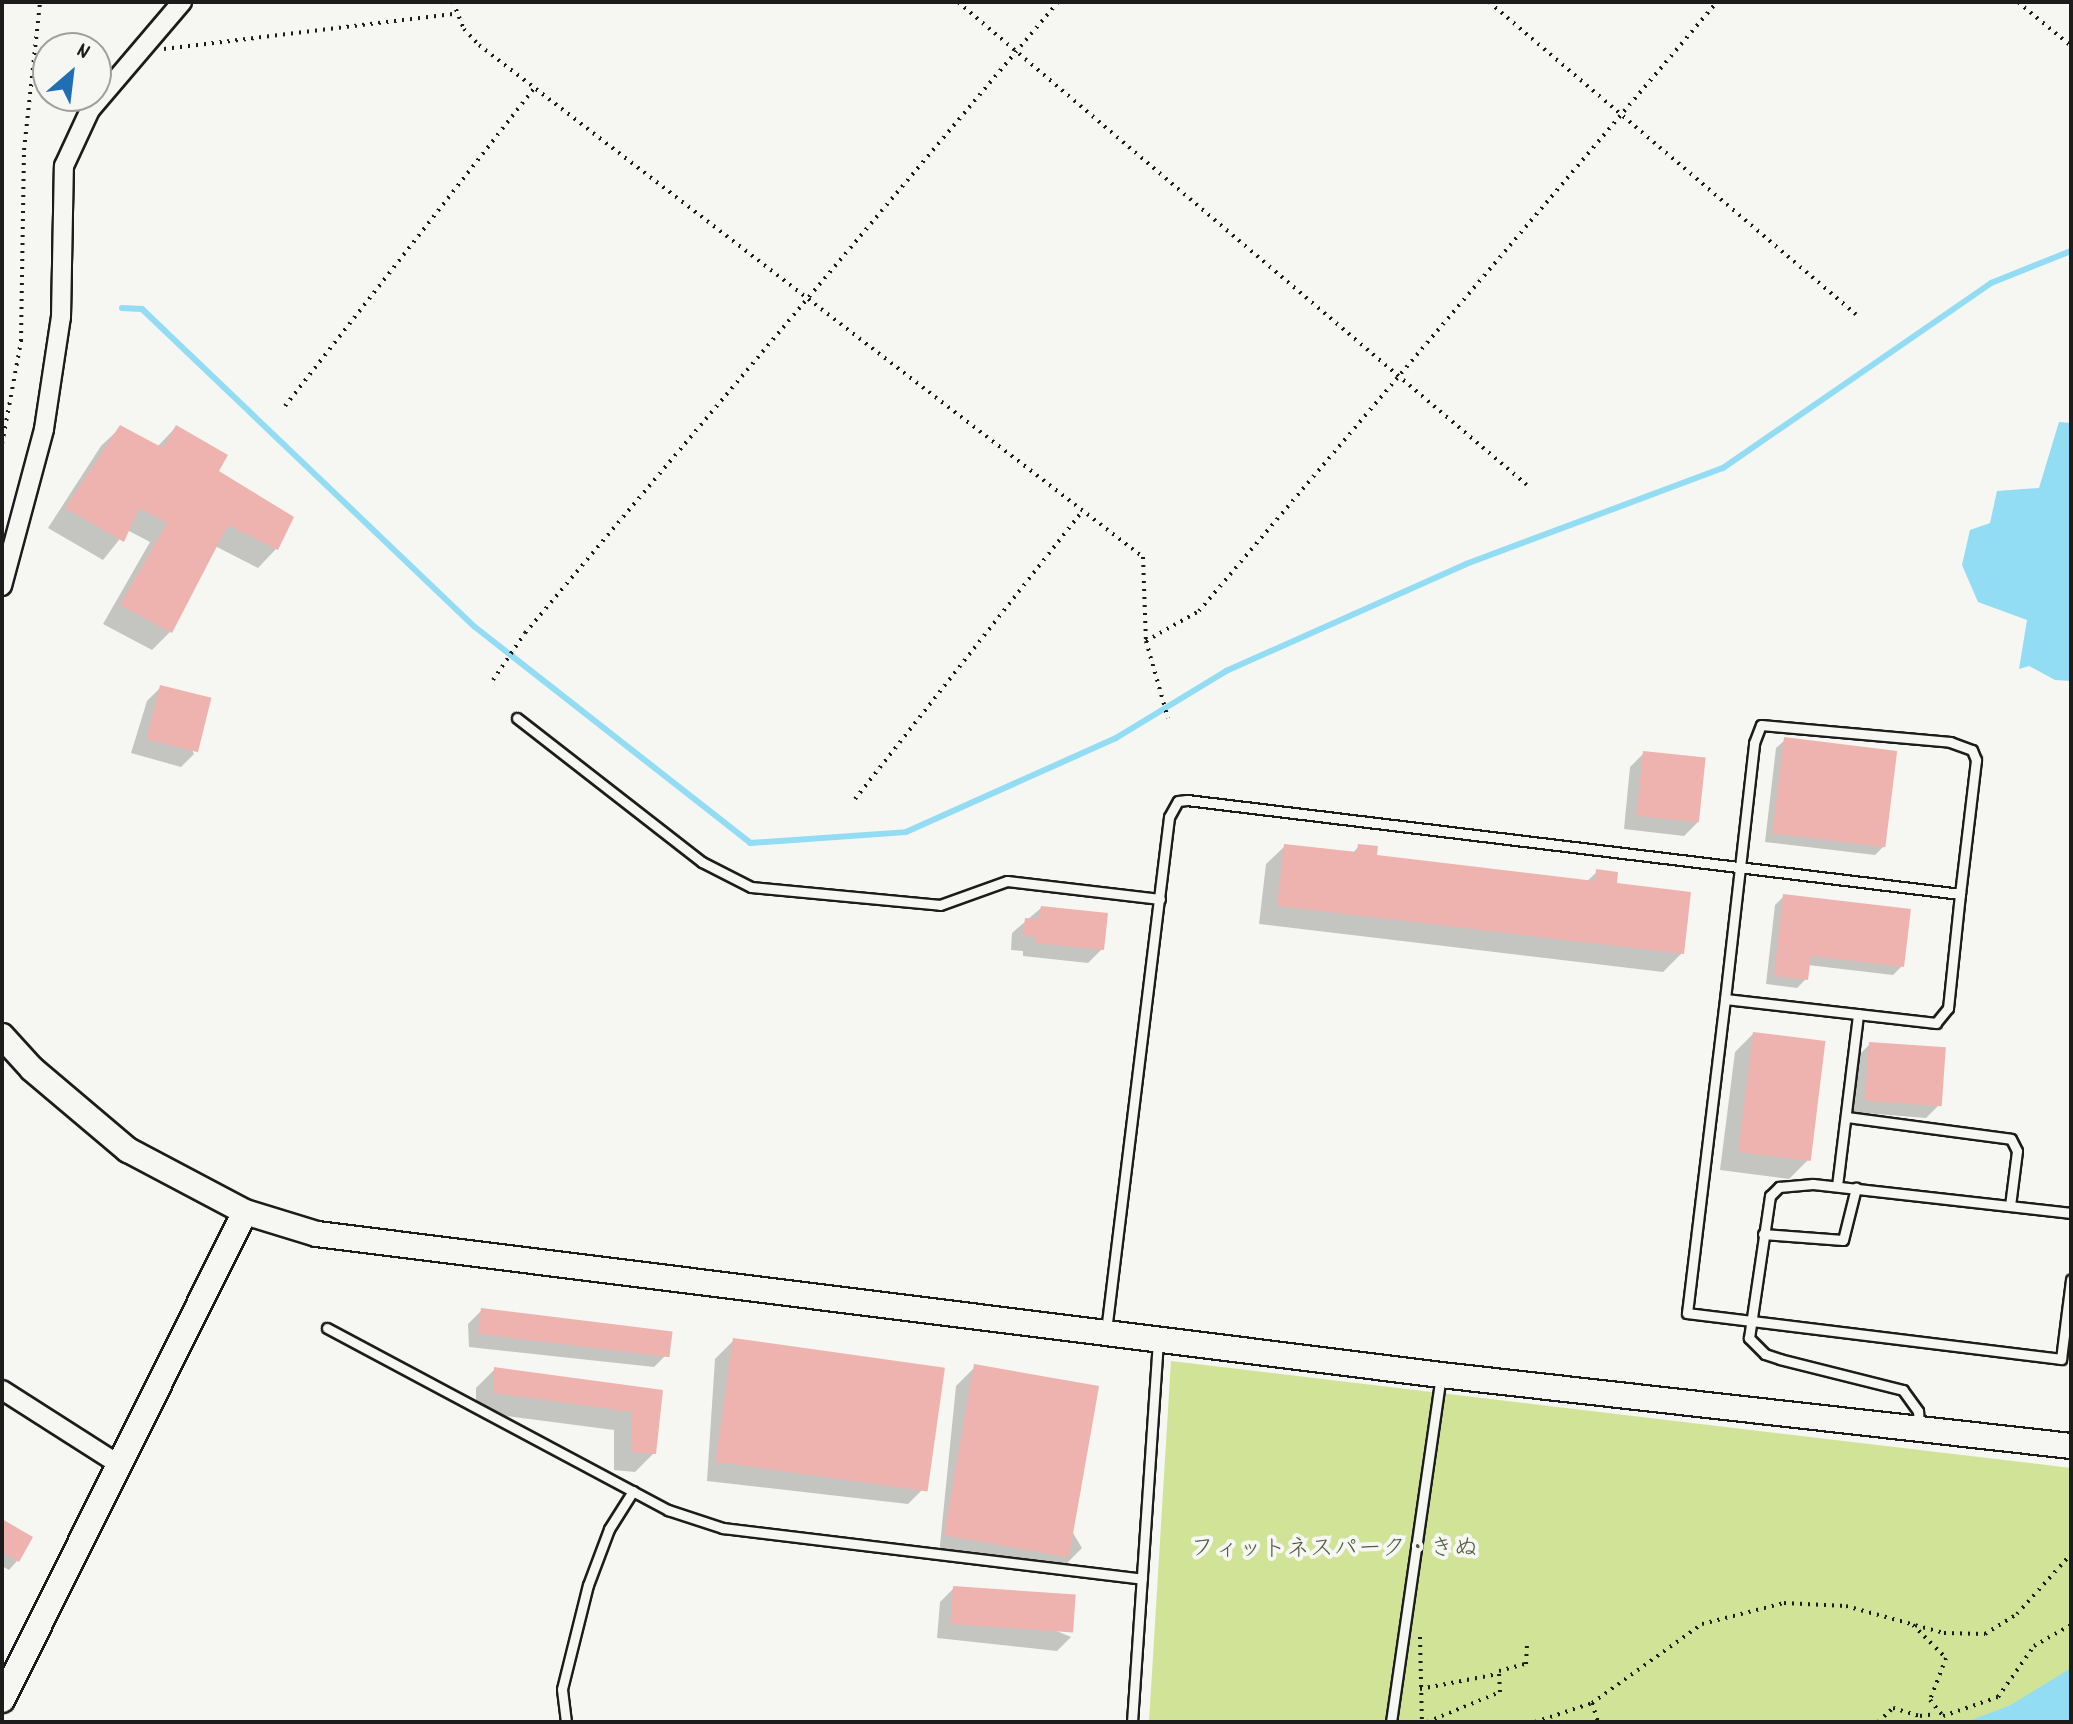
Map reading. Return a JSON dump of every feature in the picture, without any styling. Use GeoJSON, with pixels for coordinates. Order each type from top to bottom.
{"type":"FeatureCollection","features":[{"type":"Feature","properties":{"kind":"street"},"geometry":{"type":"LineString","coordinates":[[2,586],[44,429],[61,317],[64,166],[90,110],[182,2]]}},
{"type":"Feature","properties":{"kind":"street"},"geometry":{"type":"LineString","coordinates":[[2,564],[17,535]]}},
{"type":"Feature","properties":{"kind":"street"},"geometry":{"type":"LineString","coordinates":[[2,1036],[32,1069],[128,1150],[245,1212],[317,1234],[417,1249],[1106,1331],[1441,1375],[2071,1446]]}},
{"type":"Feature","properties":{"kind":"street"},"geometry":{"type":"LineString","coordinates":[[2,1700],[245,1212]]}},
{"type":"Feature","properties":{"kind":"street"},"geometry":{"type":"LineString","coordinates":[[2,1390],[118,1464]]}},
{"type":"Feature","properties":{"kind":"lane"},"geometry":{"type":"LineString","coordinates":[[517,718],[702,862],[751,887],[940,905],[1007,881],[1160,899]]}},
{"type":"Feature","properties":{"kind":"lane"},"geometry":{"type":"LineString","coordinates":[[1725,999],[1936,1023],[1944,1019],[1976,760],[1972,750],[1950,742],[1761,725],[1754,743],[1687,1313],[2061,1359],[2071,1280]]}},
{"type":"Feature","properties":{"kind":"lane"},"geometry":{"type":"LineString","coordinates":[[1106,1331],[1172,808],[1187,800],[1960,894]]}},
{"type":"Feature","properties":{"kind":"lane"},"geometry":{"type":"LineString","coordinates":[[1837,1186],[1858,1014]]}},
{"type":"Feature","properties":{"kind":"lane"},"geometry":{"type":"LineString","coordinates":[[1847,1117],[2011,1139],[2017,1151],[2010,1206]]}},
{"type":"Feature","properties":{"kind":"lane"},"geometry":{"type":"LineString","coordinates":[[1919,1428],[1918,1411],[1903,1390],[1765,1354],[1749,1338],[1770,1196],[1779,1187],[1837,1186],[2071,1213]]}},
{"type":"Feature","properties":{"kind":"lane"},"geometry":{"type":"LineString","coordinates":[[1763,1234],[1843,1240],[1856,1188]]}},
{"type":"Feature","properties":{"kind":"lane"},"geometry":{"type":"LineString","coordinates":[[327,1328],[668,1510],[723,1528],[1142,1579]]}},
{"type":"Feature","properties":{"kind":"lane"},"geometry":{"type":"LineString","coordinates":[[1132,1722],[1158,1338]]}},
{"type":"Feature","properties":{"kind":"lane"},"geometry":{"type":"LineString","coordinates":[[1394,1721],[1441,1375]]}},
{"type":"Feature","properties":{"kind":"lane"},"geometry":{"type":"LineString","coordinates":[[566,1722],[562,1689],[588,1585],[609,1529],[633,1491]]}},
{"type":"Feature","properties":{"kind":"path"},"geometry":{"type":"LineString","coordinates":[[2,444],[21,341],[24,150],[40,2]]}},
{"type":"Feature","properties":{"kind":"path"},"geometry":{"type":"LineString","coordinates":[[453,2],[455,14],[479,45],[1143,557],[1146,641],[1168,718]]}},
{"type":"Feature","properties":{"kind":"path"},"geometry":{"type":"LineString","coordinates":[[958,2],[1527,485]]}},
{"type":"Feature","properties":{"kind":"path"},"geometry":{"type":"LineString","coordinates":[[493,680],[525,633],[1058,2]]}},
{"type":"Feature","properties":{"kind":"path"},"geometry":{"type":"LineString","coordinates":[[1489,2],[1856,314]]}},
{"type":"Feature","properties":{"kind":"path"},"geometry":{"type":"LineString","coordinates":[[1146,641],[1199,611],[1717,2]]}},
{"type":"Feature","properties":{"kind":"path"},"geometry":{"type":"LineString","coordinates":[[2018,2],[2071,46]]}},
{"type":"Feature","properties":{"kind":"path"},"geometry":{"type":"LineString","coordinates":[[148,42],[164,49],[455,14]]}},
{"type":"Feature","properties":{"kind":"path"},"geometry":{"type":"LineString","coordinates":[[285,406],[534,89]]}},
{"type":"Feature","properties":{"kind":"path"},"geometry":{"type":"LineString","coordinates":[[855,799],[1083,512]]}},
{"type":"Feature","properties":{"kind":"path"},"geometry":{"type":"LineString","coordinates":[[1535,1722],[1592,1703],[1681,1635],[1739,1612],[1813,1602],[1944,1633],[1985,1634],[2017,1614],[2071,1554]]}},
{"type":"Feature","properties":{"kind":"path"},"geometry":{"type":"LineString","coordinates":[[1911,1624],[1946,1658],[1930,1700],[1936,1714]]}},
{"type":"Feature","properties":{"kind":"path"},"geometry":{"type":"LineString","coordinates":[[1878,1722],[1893,1708],[1936,1714],[1961,1712],[1998,1697],[2034,1646],[2071,1625]]}},
{"type":"Feature","properties":{"kind":"path"},"geometry":{"type":"LineString","coordinates":[[1420,1689],[1498,1674],[1511,1664],[1526,1664],[1527,1645]]}},
{"type":"Feature","properties":{"kind":"path"},"geometry":{"type":"LineString","coordinates":[[1427,1722],[1500,1692],[1498,1674]]}},
{"type":"Feature","properties":{"kind":"path"},"geometry":{"type":"LineString","coordinates":[[1592,1703],[1598,1722]]}},
{"type":"Feature","properties":{"kind":"green space","name":"フィットネスパーク・きぬ"},"geometry":{"type":"Polygon","coordinates":[[[1171,1361],[2071,1468],[2071,1722],[1149,1722],[1171,1361]]]}},
{"type":"Feature","properties":{"kind":"water"},"geometry":{"type":"Polygon","coordinates":[[[2059,422],[2071,423],[2071,681],[2055,680],[2029,666],[2019,669],[2027,620],[1978,602],[1962,565],[1970,530],[1990,523],[1997,491],[2039,488],[2059,422]]]}},
{"type":"Feature","properties":{"kind":"water"},"geometry":{"type":"Polygon","coordinates":[[[2071,1668],[2071,1722],[1966,1722],[2011,1705],[2071,1668]]]}},
{"type":"Feature","properties":{"kind":"building"},"geometry":{"type":"Polygon","coordinates":[[[120,425],[163,448],[176,425],[228,455],[219,471],[294,517],[278,550],[228,525],[172,633],[120,605],[167,523],[139,508],[124,542],[65,508],[120,425]]]}},
{"type":"Feature","properties":{"kind":"building"},"geometry":{"type":"Polygon","coordinates":[[[160,685],[211,698],[198,752],[146,739],[160,685]]]}},
{"type":"Feature","properties":{"kind":"building"},"geometry":{"type":"Polygon","coordinates":[[[1784,737],[1897,751],[1885,847],[1772,833],[1784,737]]]}},
{"type":"Feature","properties":{"kind":"building"},"geometry":{"type":"Polygon","coordinates":[[[1643,751],[1706,758],[1699,822],[1636,816],[1643,751]]]}},
{"type":"Feature","properties":{"kind":"building"},"geometry":{"type":"Polygon","coordinates":[[[1284,844],[1357,852],[1358,844],[1378,846],[1377,855],[1595,881],[1596,869],[1618,872],[1617,883],[1691,892],[1684,954],[1277,906],[1284,844]]]}},
{"type":"Feature","properties":{"kind":"building"},"geometry":{"type":"Polygon","coordinates":[[[1783,894],[1911,909],[1904,967],[1811,956],[1808,980],[1774,976],[1783,894]]]}},
{"type":"Feature","properties":{"kind":"building"},"geometry":{"type":"Polygon","coordinates":[[[1041,906],[1108,913],[1104,950],[1036,943],[1036,937],[1023,936],[1025,918],[1039,919],[1041,906]]]}},
{"type":"Feature","properties":{"kind":"building"},"geometry":{"type":"Polygon","coordinates":[[[1753,1032],[1825,1041],[1811,1161],[1738,1152],[1753,1032]]]}},
{"type":"Feature","properties":{"kind":"building"},"geometry":{"type":"Polygon","coordinates":[[[1869,1042],[1946,1047],[1942,1106],[1865,1101],[1869,1042]]]}},
{"type":"Feature","properties":{"kind":"building"},"geometry":{"type":"Polygon","coordinates":[[[481,1308],[673,1332],[669,1357],[478,1334],[481,1308]]]}},
{"type":"Feature","properties":{"kind":"building"},"geometry":{"type":"Polygon","coordinates":[[[733,1338],[945,1368],[928,1492],[716,1462],[733,1338]]]}},
{"type":"Feature","properties":{"kind":"building"},"geometry":{"type":"Polygon","coordinates":[[[974,1364],[1099,1386],[1069,1557],[944,1535],[974,1364]]]}},
{"type":"Feature","properties":{"kind":"building"},"geometry":{"type":"Polygon","coordinates":[[[494,1367],[663,1390],[656,1454],[631,1452],[632,1412],[494,1393],[494,1367]]]}},
{"type":"Feature","properties":{"kind":"building"},"geometry":{"type":"Polygon","coordinates":[[[2,1519],[33,1537],[19,1562],[2,1552],[2,1519]]]}},
{"type":"Feature","properties":{"kind":"building"},"geometry":{"type":"Polygon","coordinates":[[[953,1586],[1076,1595],[1073,1632],[950,1624],[953,1586]]]}},
{"type":"Feature","properties":{"kind":"waterway"},"geometry":{"type":"LineString","coordinates":[[122,308],[142,309],[475,627],[750,843],[906,832],[1116,738],[1226,671],[1466,564],[1723,468],[1991,283],[2071,251]]}}]}
